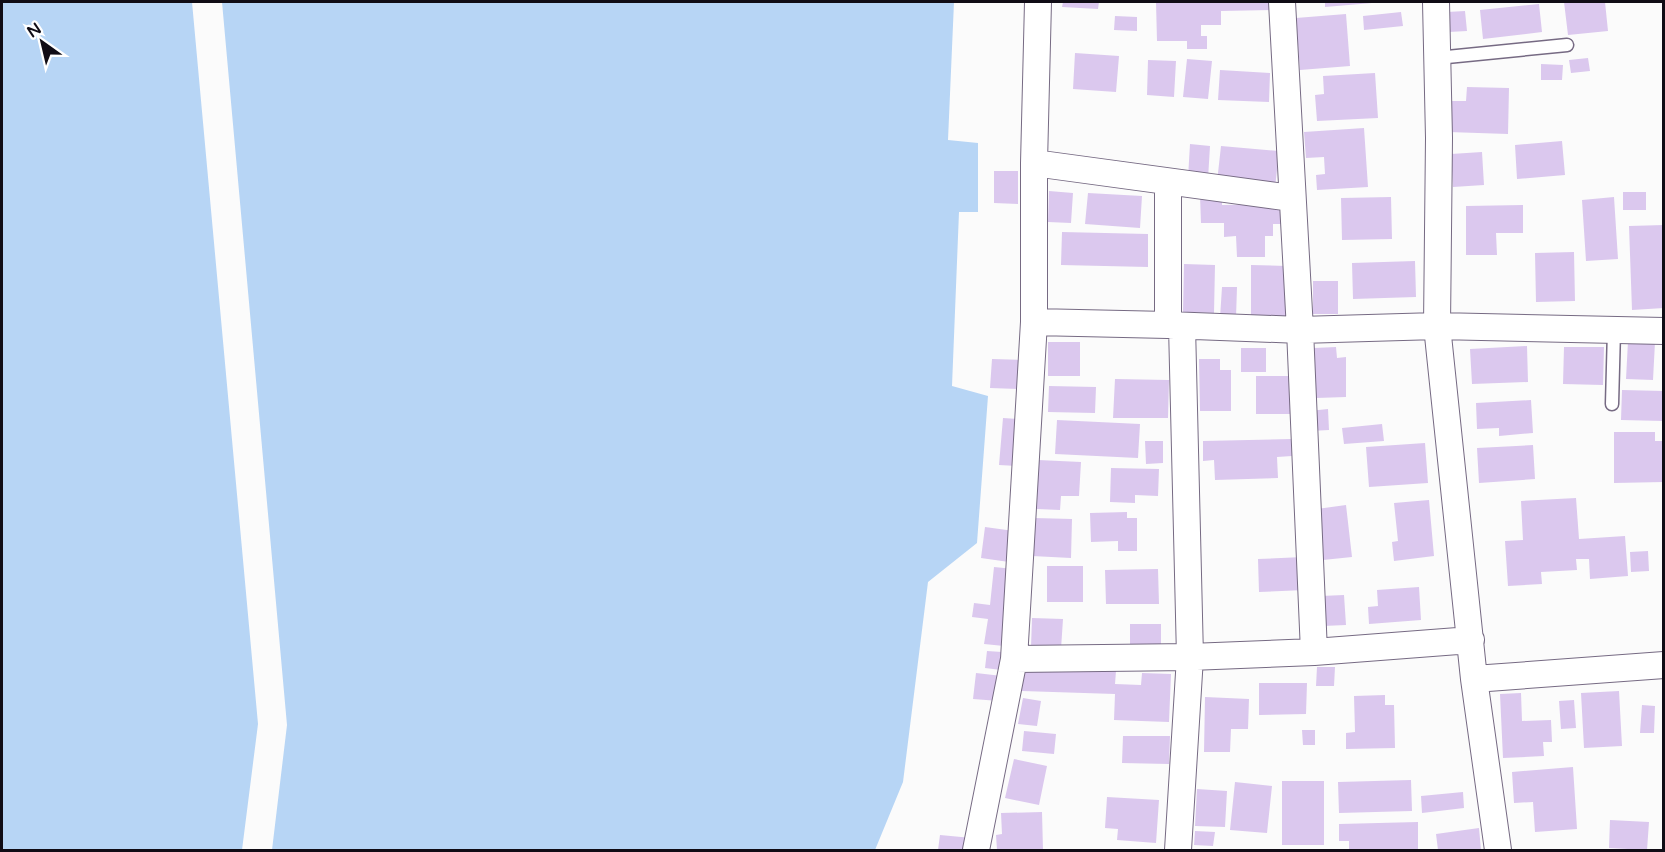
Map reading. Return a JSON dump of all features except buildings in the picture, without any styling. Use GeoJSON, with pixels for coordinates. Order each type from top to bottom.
{"type":"FeatureCollection","features":[{"type":"Feature","properties":{"kind":"street"},"geometry":{"type":"LineString","coordinates":[[976,850],[1014,659],[1034,322],[1034,163],[1038,2]]}},
{"type":"Feature","properties":{"kind":"street"},"geometry":{"type":"LineString","coordinates":[[1282,2],[1300,330],[1314,652]]}},
{"type":"Feature","properties":{"kind":"street"},"geometry":{"type":"LineString","coordinates":[[1436,2],[1439,138],[1437,326],[1474,679],[1498,850]]}},
{"type":"Feature","properties":{"kind":"street"},"geometry":{"type":"LineString","coordinates":[[1034,163],[1292,198]]}},
{"type":"Feature","properties":{"kind":"street"},"geometry":{"type":"LineString","coordinates":[[1168,182],[1190,657],[1178,850]]}},
{"type":"Feature","properties":{"kind":"street"},"geometry":{"type":"LineString","coordinates":[[1034,322],[1300,330],[1437,326],[1664,331]]}},
{"type":"Feature","properties":{"kind":"street"},"geometry":{"type":"LineString","coordinates":[[1014,659],[1190,657],[1314,652],[1471,640]]}},
{"type":"Feature","properties":{"kind":"street"},"geometry":{"type":"LineString","coordinates":[[1474,679],[1664,665]]}},
{"type":"Feature","properties":{"kind":"lane"},"geometry":{"type":"LineString","coordinates":[[1437,58],[1567,45]]}},
{"type":"Feature","properties":{"kind":"lane"},"geometry":{"type":"LineString","coordinates":[[1612,404],[1614,330]]}},
{"type":"Feature","properties":{"kind":"water"},"geometry":{"type":"Polygon","coordinates":[[[2,2],[954,2],[948,140],[978,143],[978,212],[959,212],[952,386],[988,396],[977,543],[928,582],[903,782],[875,850],[2,850],[2,2]]]}},
{"type":"Feature","properties":{"kind":"pier"},"geometry":{"type":"Polygon","coordinates":[[[192,2],[222,2],[287,725],[272,850],[242,850],[258,724],[192,2]]]}}]}
